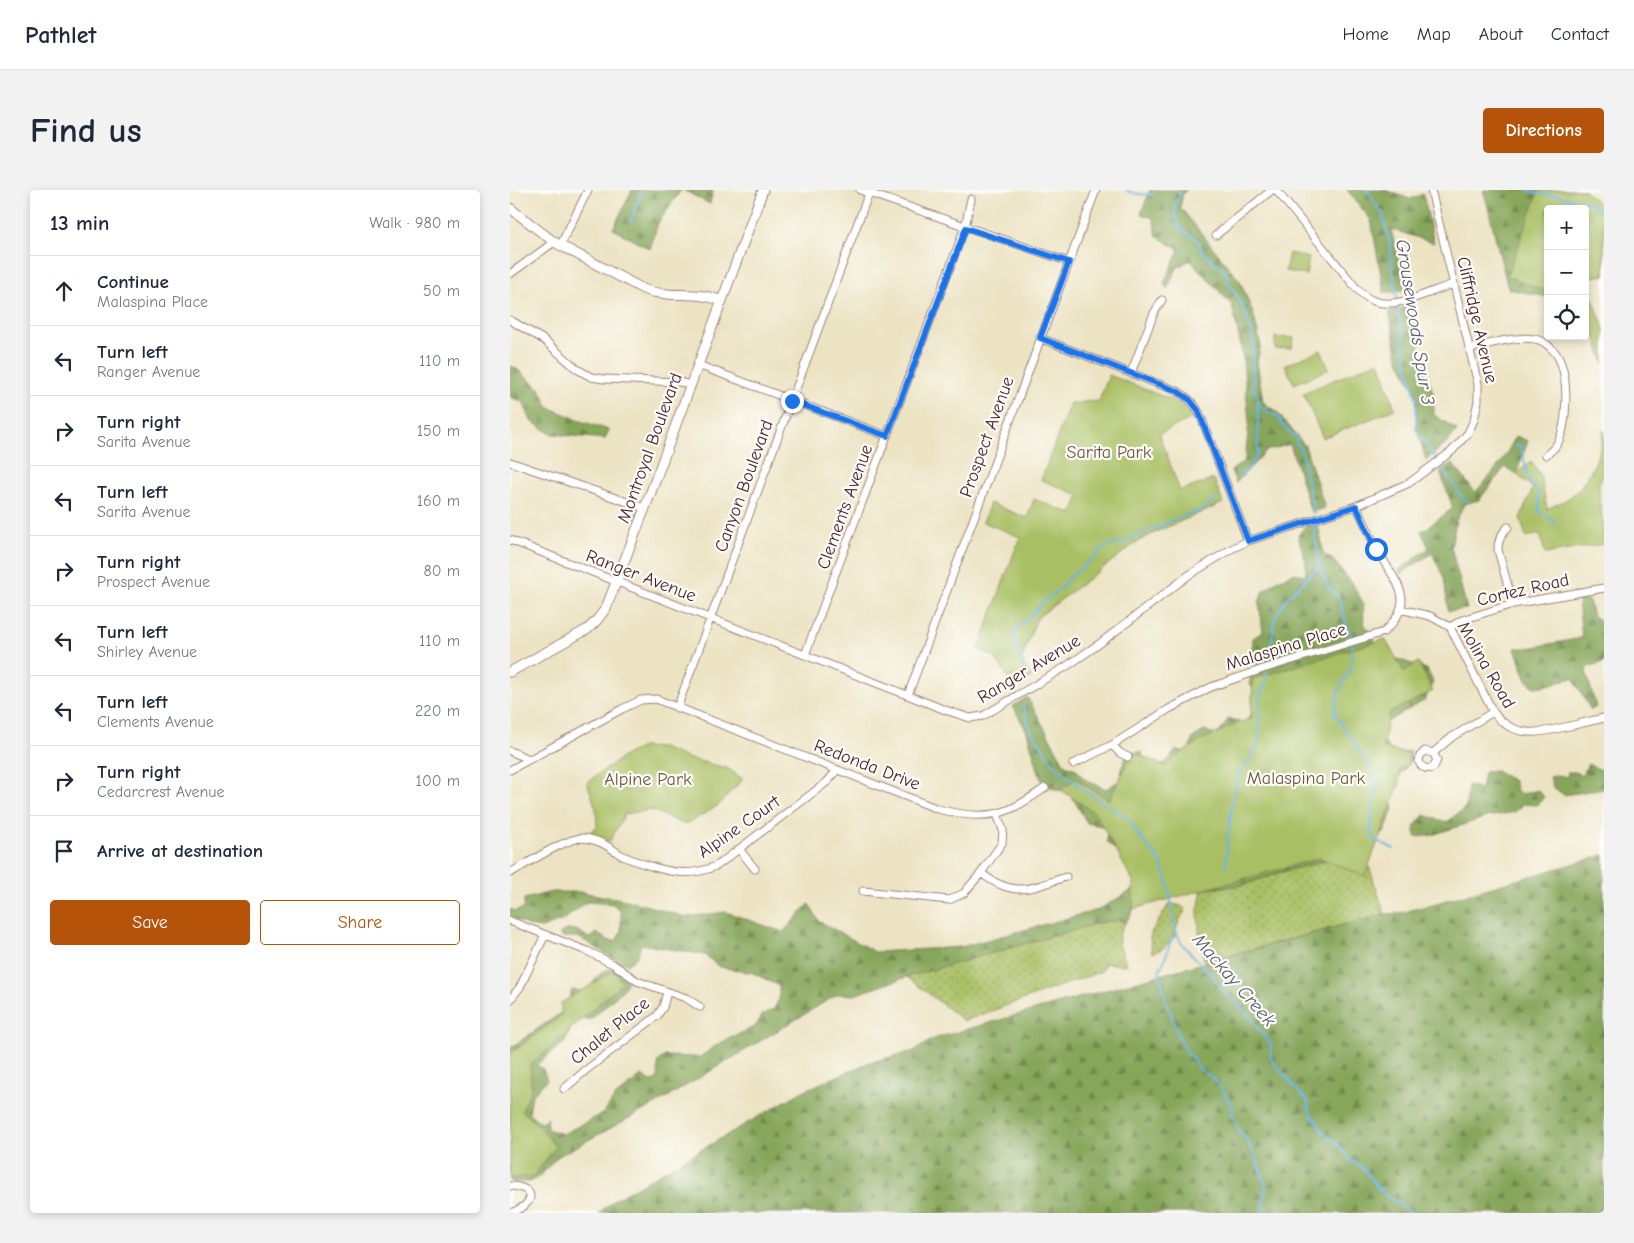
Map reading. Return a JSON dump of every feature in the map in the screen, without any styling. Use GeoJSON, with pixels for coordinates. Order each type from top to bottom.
{"type":"FeatureCollection","features":[{"type":"Feature","properties":{"kind":"street"},"geometry":{"type":"LineString","coordinates":[[510,274],[557,244],[588,190]]}},
{"type":"Feature","properties":{"kind":"street","name":"Montroyal Boulevard"},"geometry":{"type":"LineString","coordinates":[[510,672],[588,629],[603,612],[645,508],[763,190]]}},
{"type":"Feature","properties":{"kind":"street"},"geometry":{"type":"LineString","coordinates":[[860,190],[1069,262]]}},
{"type":"Feature","properties":{"kind":"street","name":"Prospect Avenue"},"geometry":{"type":"LineString","coordinates":[[908,694],[1096,190]]}},
{"type":"Feature","properties":{"kind":"street"},"geometry":{"type":"LineString","coordinates":[[1216,235],[1274,190],[1348,278],[1362,293],[1372,300],[1381,302],[1398,301],[1454,284]]}},
{"type":"Feature","properties":{"kind":"street","name":"Cliffridge Avenue"},"geometry":{"type":"LineString","coordinates":[[1431,190],[1478,384],[1478,401],[1474,420],[1468,433],[1452,451]]}},
{"type":"Feature","properties":{"kind":"street","name":"Canyon Boulevard"},"geometry":{"type":"LineString","coordinates":[[677,708],[870,192]]}},
{"type":"Feature","properties":{"kind":"street","name":"Clements Avenue"},"geometry":{"type":"LineString","coordinates":[[805,655],[966,228],[971,199]]}},
{"type":"Feature","properties":{"kind":"street"},"geometry":{"type":"LineString","coordinates":[[510,208],[557,244],[647,291],[665,294],[703,295],[722,301]]}},
{"type":"Feature","properties":{"kind":"street"},"geometry":{"type":"LineString","coordinates":[[1131,374],[1154,313],[1162,300]]}},
{"type":"Feature","properties":{"kind":"street"},"geometry":{"type":"LineString","coordinates":[[510,320],[544,340],[577,369],[591,377],[680,382],[690,385]]}},
{"type":"Feature","properties":{"kind":"street"},"geometry":{"type":"LineString","coordinates":[[1040,338],[1177,391],[1190,400],[1195,405],[1204,426],[1248,541]]}},
{"type":"Feature","properties":{"kind":"street"},"geometry":{"type":"LineString","coordinates":[[1470,349],[1517,338],[1530,338],[1546,344],[1559,358],[1564,379],[1564,419],[1556,446],[1546,455]]}},
{"type":"Feature","properties":{"kind":"street"},"geometry":{"type":"LineString","coordinates":[[698,365],[887,436]]}},
{"type":"Feature","properties":{"kind":"street","name":"Ranger Avenue"},"geometry":{"type":"LineString","coordinates":[[510,540],[616,583],[964,716],[977,717],[989,713],[1067,666],[1209,562],[1248,541],[1356,506],[1409,483],[1452,451]]}},
{"type":"Feature","properties":{"kind":"street"},"geometry":{"type":"LineString","coordinates":[[510,462],[645,508]]}},
{"type":"Feature","properties":{"kind":"street"},"geometry":{"type":"LineString","coordinates":[[1356,506],[1376,549],[1400,586],[1402,594],[1400,609]]}},
{"type":"Feature","properties":{"kind":"street"},"geometry":{"type":"LineString","coordinates":[[1508,527],[1501,534],[1498,550],[1513,604]]}},
{"type":"Feature","properties":{"kind":"street","name":"Cortez Road"},"geometry":{"type":"LineString","coordinates":[[1450,627],[1462,620],[1513,604],[1604,588]]}},
{"type":"Feature","properties":{"kind":"street","name":"Molina Road"},"geometry":{"type":"LineString","coordinates":[[1400,609],[1430,616],[1450,627],[1493,712],[1505,724],[1529,733],[1545,732],[1604,718]]}},
{"type":"Feature","properties":{"kind":"street","name":"Malaspina Place"},"geometry":{"type":"LineString","coordinates":[[1073,764],[1112,745],[1169,709],[1211,687],[1263,668],[1384,632],[1392,624],[1400,609]]}},
{"type":"Feature","properties":{"kind":"street","name":"Redonda Drive"},"geometry":{"type":"LineString","coordinates":[[510,770],[641,700],[656,699],[938,809],[966,815],[997,814],[1017,806],[1045,788]]}},
{"type":"Feature","properties":{"kind":"street"},"geometry":{"type":"LineString","coordinates":[[1433,753],[1452,737],[1493,712]]}},
{"type":"Feature","properties":{"kind":"street"},"geometry":{"type":"LineString","coordinates":[[1112,745],[1120,753],[1128,757]]}},
{"type":"Feature","properties":{"kind":"street"},"geometry":{"type":"LineString","coordinates":[[510,751],[529,759]]}},
{"type":"Feature","properties":{"kind":"street","name":"Alpine Court"},"geometry":{"type":"LineString","coordinates":[[510,873],[572,840],[583,838],[605,844],[632,860],[678,873],[696,873],[711,868],[739,849],[827,782],[836,769]]}},
{"type":"Feature","properties":{"kind":"street"},"geometry":{"type":"LineString","coordinates":[[863,891],[949,900],[964,893],[982,873],[1002,843],[1003,830],[997,814]]}},
{"type":"Feature","properties":{"kind":"street"},"geometry":{"type":"LineString","coordinates":[[739,849],[755,869]]}},
{"type":"Feature","properties":{"kind":"street"},"geometry":{"type":"LineString","coordinates":[[982,873],[994,883],[1021,890],[1066,877]]}},
{"type":"Feature","properties":{"kind":"street","name":"Chalet Place"},"geometry":{"type":"LineString","coordinates":[[510,921],[604,959],[637,981],[692,1000],[700,1007]]}},
{"type":"Feature","properties":{"kind":"street"},"geometry":{"type":"LineString","coordinates":[[510,1000],[520,987],[545,935]]}},
{"type":"Feature","properties":{"kind":"street","name":"Chalet Place"},"geometry":{"type":"LineString","coordinates":[[564,1089],[657,1016],[663,1007],[667,992]]}},
{"type":"Feature","properties":{"kind":"street"},"geometry":{"type":"LineString","coordinates":[[510,1186],[527,1190],[529,1196],[526,1204],[512,1213]]}},
{"type":"Feature","properties":{"kind":"green space"},"geometry":{"type":"Polygon","coordinates":[[[632,190],[681,190],[658,223],[650,249],[613,229],[632,190]]]}},
{"type":"Feature","properties":{"kind":"green space"},"geometry":{"type":"Polygon","coordinates":[[[683,190],[713,190],[710,204],[683,190]]]}},
{"type":"Feature","properties":{"kind":"green space"},"geometry":{"type":"Polygon","coordinates":[[[1150,190],[1187,190],[1183,193],[1180,207],[1240,281],[1253,313],[1261,345],[1257,361],[1263,402],[1278,413],[1305,446],[1325,508],[1311,512],[1290,444],[1266,451],[1236,483],[1231,471],[1245,460],[1249,421],[1242,351],[1232,305],[1190,260],[1177,268],[1167,289],[1164,283],[1179,250],[1157,236],[1153,218],[1141,214],[1150,190]]]}},
{"type":"Feature","properties":{"kind":"green space"},"geometry":{"type":"Polygon","coordinates":[[[1347,190],[1385,190],[1410,199],[1423,194],[1434,243],[1391,229],[1405,290],[1384,292],[1371,220],[1347,190]]]}},
{"type":"Feature","properties":{"kind":"green space"},"geometry":{"type":"Polygon","coordinates":[[[1483,190],[1585,190],[1604,209],[1604,275],[1589,277],[1589,205],[1544,205],[1544,296],[1508,289],[1483,190]]]}},
{"type":"Feature","properties":{"kind":"green space"},"geometry":{"type":"Polygon","coordinates":[[[1539,190],[1585,190],[1604,209],[1604,275],[1589,277],[1589,205],[1544,205],[1544,290],[1507,276],[1539,190]]]}},
{"type":"Feature","properties":{"kind":"green space"},"geometry":{"type":"Polygon","coordinates":[[[1289,253],[1309,258],[1306,275],[1285,271],[1289,253]]]}},
{"type":"Feature","properties":{"kind":"green space"},"geometry":{"type":"Polygon","coordinates":[[[1589,289],[1604,330],[1604,364],[1595,335],[1589,324],[1589,289]]]}},
{"type":"Feature","properties":{"kind":"green space"},"geometry":{"type":"Polygon","coordinates":[[[1408,307],[1434,396],[1434,415],[1457,430],[1446,444],[1426,460],[1417,430],[1417,395],[1398,358],[1389,311],[1408,307]]]}},
{"type":"Feature","properties":{"kind":"green space"},"geometry":{"type":"Polygon","coordinates":[[[1275,337],[1294,338],[1292,348],[1275,349],[1275,337]]]}},
{"type":"Feature","properties":{"kind":"green space"},"geometry":{"type":"Polygon","coordinates":[[[1321,350],[1329,369],[1294,384],[1285,365],[1321,350]]]}},
{"type":"Feature","properties":{"kind":"green space"},"geometry":{"type":"Polygon","coordinates":[[[1379,361],[1395,409],[1323,438],[1303,393],[1379,361]]]}},
{"type":"Feature","properties":{"kind":"green space"},"geometry":{"type":"Polygon","coordinates":[[[510,366],[516,368],[540,389],[548,407],[609,430],[605,439],[551,434],[531,421],[523,402],[510,397],[510,366]]]}},
{"type":"Feature","properties":{"kind":"green space","name":"Sarita Park"},"geometry":{"type":"Polygon","coordinates":[[[1109,375],[1177,402],[1185,409],[1192,418],[1159,434],[1180,491],[1214,479],[1223,503],[1137,542],[1037,618],[1021,661],[1031,677],[1014,687],[994,656],[978,650],[1020,537],[983,522],[990,503],[1027,518],[1034,499],[1072,514],[1079,495],[1041,480],[1070,403],[1099,401],[1109,375]]]}},
{"type":"Feature","properties":{"kind":"green space"},"geometry":{"type":"Polygon","coordinates":[[[1604,430],[1604,475],[1599,482],[1599,500],[1604,526],[1604,544],[1545,554],[1540,534],[1526,537],[1520,518],[1533,488],[1516,474],[1531,461],[1540,474],[1547,509],[1563,502],[1578,489],[1594,466],[1604,430]]]}},
{"type":"Feature","properties":{"kind":"green space"},"geometry":{"type":"Polygon","coordinates":[[[1516,436],[1528,441],[1516,474],[1505,467],[1479,500],[1464,504],[1456,521],[1451,547],[1467,609],[1448,611],[1444,578],[1432,553],[1401,574],[1399,570],[1429,548],[1421,531],[1453,508],[1440,472],[1452,463],[1475,492],[1498,466],[1516,436]]]}},
{"type":"Feature","properties":{"kind":"green space"},"geometry":{"type":"Polygon","coordinates":[[[1310,524],[1317,525],[1323,553],[1333,560],[1352,583],[1363,603],[1364,623],[1383,654],[1427,669],[1433,682],[1425,700],[1380,726],[1380,737],[1393,754],[1410,751],[1412,760],[1392,786],[1393,809],[1385,831],[1364,851],[1281,872],[1243,885],[1138,897],[1132,913],[1126,922],[1122,920],[1103,922],[907,977],[854,995],[838,994],[661,1101],[557,1157],[541,1175],[530,1182],[510,1182],[510,1048],[565,1010],[572,990],[587,991],[601,973],[615,968],[623,968],[628,982],[620,993],[591,1019],[574,1020],[565,1042],[536,1065],[543,1069],[547,1080],[532,1095],[529,1113],[541,1123],[548,1118],[547,1129],[563,1134],[604,1113],[614,1098],[641,1076],[654,1082],[658,1076],[658,1061],[665,1056],[700,1057],[718,1044],[756,1026],[762,1015],[774,1009],[779,999],[779,986],[753,973],[719,967],[705,955],[641,944],[637,957],[628,964],[618,961],[578,937],[561,937],[560,933],[572,929],[589,938],[597,933],[607,940],[616,941],[621,932],[621,912],[613,904],[587,902],[563,920],[542,928],[529,926],[510,917],[510,909],[515,911],[524,908],[524,899],[552,892],[580,892],[627,900],[686,917],[726,912],[783,932],[809,904],[819,921],[875,952],[961,947],[1098,910],[1132,890],[1135,877],[1126,860],[1107,842],[1106,827],[1087,823],[1070,793],[1051,788],[1041,780],[1027,732],[1013,706],[1027,697],[1065,765],[1076,769],[1084,779],[1106,789],[1122,779],[1121,769],[1128,753],[1141,752],[1145,761],[1158,768],[1176,750],[1188,752],[1193,738],[1205,730],[1217,736],[1229,718],[1244,724],[1253,712],[1256,694],[1249,683],[1256,660],[1252,651],[1253,638],[1263,632],[1259,604],[1262,592],[1277,581],[1293,573],[1306,575],[1306,562],[1298,536],[1305,526],[1310,524]]]}},
{"type":"Feature","properties":{"kind":"green space"},"geometry":{"type":"Polygon","coordinates":[[[1582,598],[1589,601],[1593,616],[1604,624],[1604,662],[1587,667],[1586,671],[1596,707],[1591,710],[1573,678],[1534,687],[1527,681],[1515,648],[1528,648],[1582,638],[1578,600],[1582,598]]]}},
{"type":"Feature","properties":{"kind":"green space","name":"Malaspina Park"},"geometry":{"type":"Polygon","coordinates":[[[1385,639],[1404,672],[1418,662],[1433,691],[1389,713],[1383,747],[1410,755],[1406,766],[1400,769],[1399,785],[1365,876],[1320,858],[1133,909],[1133,881],[1095,813],[1061,790],[1076,779],[1109,800],[1126,766],[1136,753],[1166,767],[1195,744],[1251,718],[1253,679],[1385,639]]]}},
{"type":"Feature","properties":{"kind":"green space","name":"Alpine Park"},"geometry":{"type":"Polygon","coordinates":[[[642,747],[662,748],[690,759],[727,768],[743,779],[719,805],[685,825],[652,810],[625,814],[610,841],[583,838],[597,826],[596,809],[587,782],[627,754],[642,747]]]}},
{"type":"Feature","properties":{"kind":"green space"},"geometry":{"type":"Polygon","coordinates":[[[1588,764],[1601,770],[1604,767],[1604,789],[1564,795],[1553,787],[1550,777],[1559,775],[1567,777],[1568,772],[1576,772],[1582,777],[1588,764]]]}},
{"type":"Feature","properties":{"kind":"green space"},"geometry":{"type":"Polygon","coordinates":[[[1496,771],[1514,781],[1517,791],[1522,794],[1538,790],[1544,797],[1537,805],[1524,804],[1515,812],[1487,817],[1432,835],[1416,837],[1414,827],[1424,815],[1447,822],[1466,807],[1468,785],[1481,789],[1484,772],[1496,771]]]}},
{"type":"Feature","properties":{"kind":"green space"},"geometry":{"type":"Polygon","coordinates":[[[1364,851],[1385,914],[1204,962],[1199,932],[1198,910],[1202,889],[1243,885],[1281,872],[1364,851]]]}},
{"type":"Feature","properties":{"kind":"green space"},"geometry":{"type":"Polygon","coordinates":[[[1604,855],[1604,1213],[599,1213],[614,1200],[803,1091],[868,1063],[914,1051],[933,1039],[1328,929],[1385,914],[1401,913],[1604,855]]]}},
{"type":"Feature","properties":{"kind":"green space"},"geometry":{"type":"Polygon","coordinates":[[[1169,904],[1179,905],[1186,911],[1167,945],[1152,953],[1150,937],[1152,931],[1169,904]]]}},
{"type":"Feature","properties":{"kind":"green space"},"geometry":{"type":"Polygon","coordinates":[[[1122,920],[1126,922],[1120,934],[1119,943],[1127,965],[1105,963],[1102,971],[964,1021],[907,977],[1105,921],[1122,920]]]}},
{"type":"Feature","properties":{"kind":"green space"},"geometry":{"type":"Polygon","coordinates":[[[614,971],[622,983],[530,1065],[531,1088],[522,1111],[537,1124],[556,1147],[533,1176],[510,1178],[510,1054],[561,1016],[561,1003],[614,971]]]}},
{"type":"Feature","properties":{"kind":"waterway"},"geometry":{"type":"LineString","coordinates":[[630,222],[642,190]]}},
{"type":"Feature","properties":{"kind":"waterway","name":"Mackay Creek"},"geometry":{"type":"LineString","coordinates":[[1126,190],[1135,194],[1150,195],[1154,190]]}},
{"type":"Feature","properties":{"kind":"waterway","name":"Mackay Creek"},"geometry":{"type":"LineString","coordinates":[[1179,190],[1180,197],[1175,204],[1175,213],[1179,226],[1195,238],[1202,251],[1226,273],[1227,281],[1242,304],[1251,329],[1254,347],[1252,365],[1254,390],[1258,395],[1258,454],[1249,468],[1239,477]]}},
{"type":"Feature","properties":{"kind":"waterway","name":"Grousewoods Spur 3"},"geometry":{"type":"LineString","coordinates":[[1367,190],[1382,213],[1389,239],[1397,300]]}},
{"type":"Feature","properties":{"kind":"waterway"},"geometry":{"type":"LineString","coordinates":[[1528,190],[1535,193],[1556,195],[1579,202],[1588,202],[1604,215]]}},
{"type":"Feature","properties":{"kind":"waterway","name":"Grousewoods Spur 3"},"geometry":{"type":"LineString","coordinates":[[1397,305],[1406,362],[1416,399],[1416,430],[1435,457]]}},
{"type":"Feature","properties":{"kind":"waterway"},"geometry":{"type":"LineString","coordinates":[[1258,406],[1280,419],[1282,425],[1297,438],[1314,513]]}},
{"type":"Feature","properties":{"kind":"waterway"},"geometry":{"type":"LineString","coordinates":[[1516,446],[1521,446],[1528,478],[1539,494],[1539,511],[1557,524]]}},
{"type":"Feature","properties":{"kind":"waterway"},"geometry":{"type":"LineString","coordinates":[[1441,467],[1464,500],[1469,501]]}},
{"type":"Feature","properties":{"kind":"waterway","name":"Mackay Creek"},"geometry":{"type":"LineString","coordinates":[[1024,678],[1023,662],[1015,646],[1015,630],[1042,603],[1063,586],[1066,580],[1102,549],[1111,544],[1125,543],[1134,536],[1201,510],[1218,498]]}},
{"type":"Feature","properties":{"kind":"waterway"},"geometry":{"type":"LineString","coordinates":[[1314,526],[1319,566],[1329,588],[1338,596],[1351,640]]}},
{"type":"Feature","properties":{"kind":"waterway"},"geometry":{"type":"LineString","coordinates":[[1269,660],[1275,617],[1287,598],[1319,566]]}},
{"type":"Feature","properties":{"kind":"waterway"},"geometry":{"type":"LineString","coordinates":[[1352,644],[1351,669],[1340,687],[1334,713],[1370,767],[1376,780],[1371,825],[1373,839],[1394,849]]}},
{"type":"Feature","properties":{"kind":"waterway"},"geometry":{"type":"LineString","coordinates":[[1226,867],[1233,796],[1240,772],[1258,745],[1260,693],[1265,686],[1267,673]]}},
{"type":"Feature","properties":{"kind":"waterway","name":"Mackay Creek"},"geometry":{"type":"LineString","coordinates":[[1023,706],[1031,731],[1054,764],[1085,791],[1128,818],[1140,837],[1160,861],[1169,887],[1174,924],[1181,943],[1227,995],[1249,1015],[1271,1044],[1271,1058],[1308,1102],[1309,1110],[1318,1122],[1320,1129],[1335,1142],[1350,1161],[1365,1170],[1383,1193],[1413,1213]]}},
{"type":"Feature","properties":{"kind":"waterway"},"geometry":{"type":"LineString","coordinates":[[1176,935],[1171,940],[1159,971],[1167,1006],[1176,1031],[1187,1052],[1200,1069],[1215,1080],[1224,1092],[1233,1109],[1232,1113],[1239,1131],[1245,1137],[1255,1155],[1266,1186],[1262,1213]]}},
{"type":"Feature","properties":{"kind":"route"},"geometry":{"type":"LineString","coordinates":[[792,401],[887,436],[966,228],[1069,262],[1040,338],[1177,391],[1190,400],[1198,410],[1248,541],[1356,506],[1376,549]]}}]}
